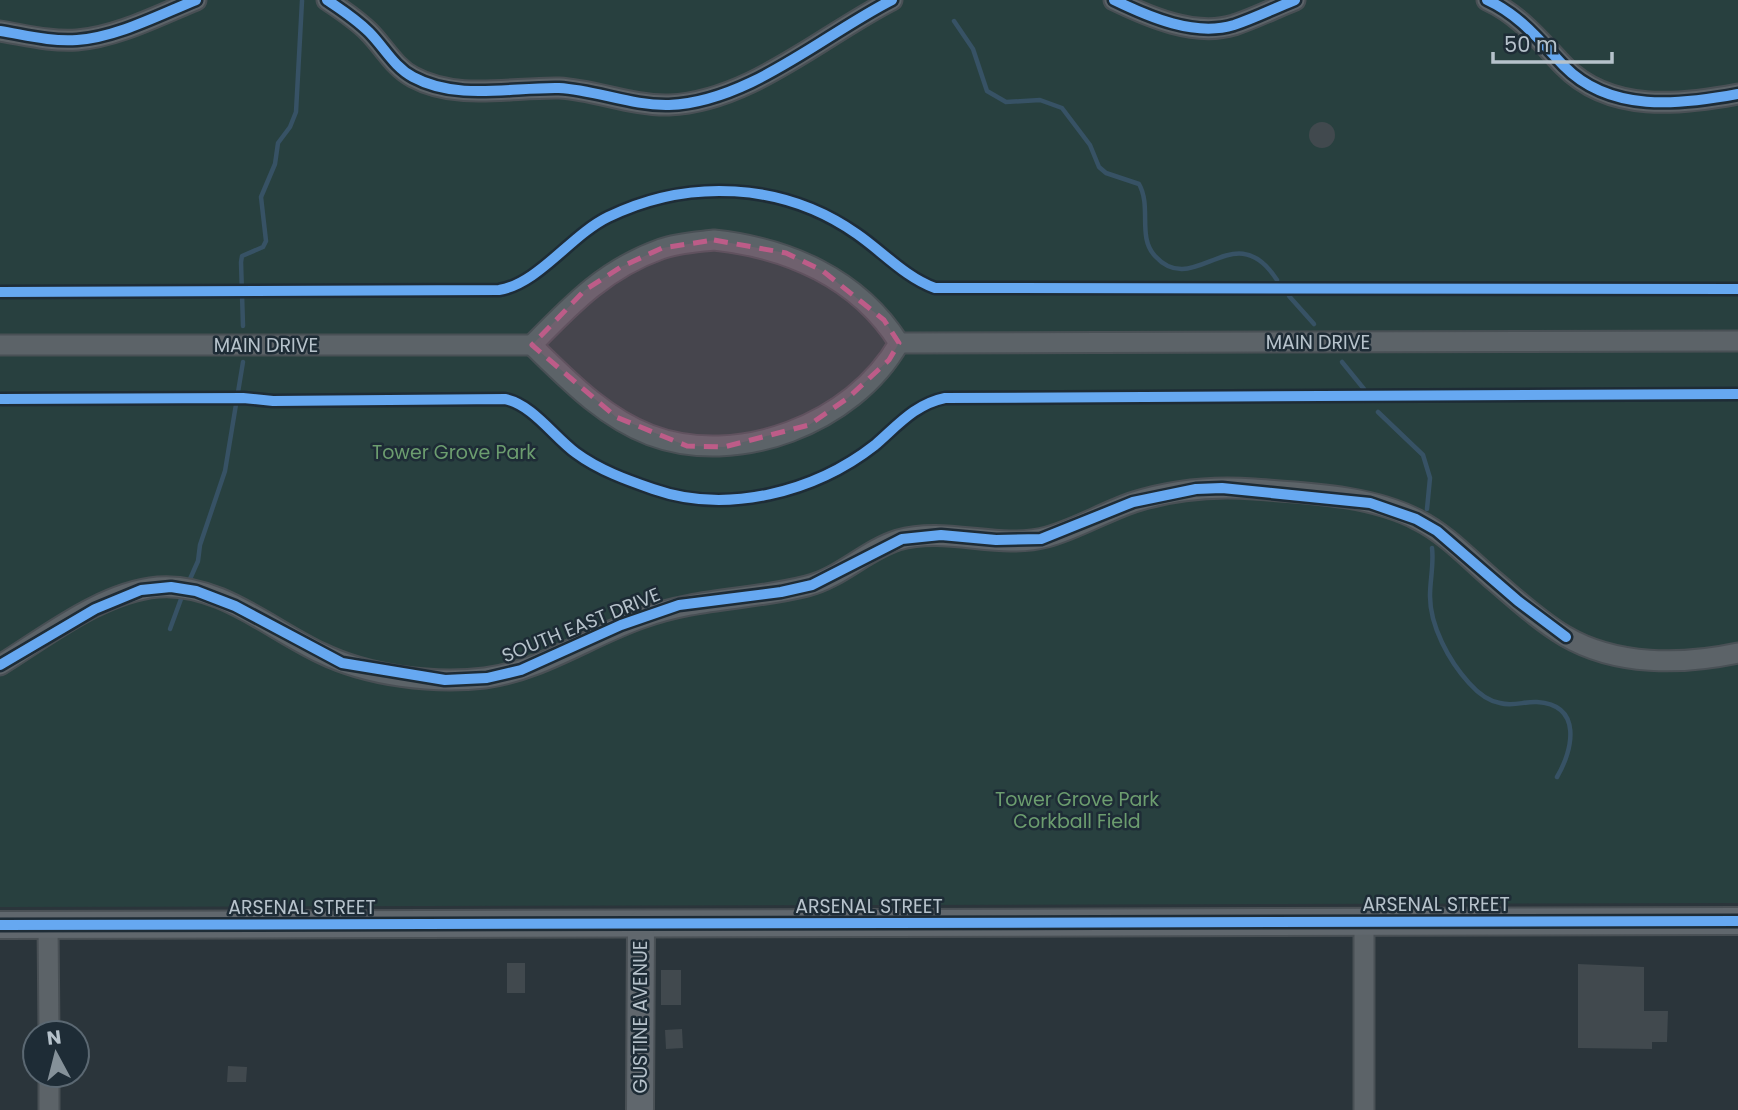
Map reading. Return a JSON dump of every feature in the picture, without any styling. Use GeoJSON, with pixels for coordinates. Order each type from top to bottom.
{"type":"FeatureCollection","features":[{"type":"Feature","properties":{"kind":"main road","name":"ARSENAL STREET"},"geometry":{"type":"LineString","coordinates":[[0,925],[1738,921]]}},
{"type":"Feature","properties":{"kind":"main road","name":"GUSTINE AVENUE"},"geometry":{"type":"LineString","coordinates":[[640,923],[640,1110]]}},
{"type":"Feature","properties":{"kind":"street"},"geometry":{"type":"LineString","coordinates":[[0,31],[76,40],[99,36],[196,0]]}},
{"type":"Feature","properties":{"kind":"street"},"geometry":{"type":"LineString","coordinates":[[327,0],[352,15],[396,65],[412,77],[433,85],[479,91],[559,88],[651,105],[670,105],[710,98],[751,81],[793,60],[892,0]]}},
{"type":"Feature","properties":{"kind":"street"},"geometry":{"type":"LineString","coordinates":[[1114,0],[1168,22],[1213,28],[1232,26],[1295,0]]}},
{"type":"Feature","properties":{"kind":"street"},"geometry":{"type":"LineString","coordinates":[[1487,0],[1519,19],[1577,78],[1602,91],[1625,99],[1673,104],[1738,94]]}},
{"type":"Feature","properties":{"kind":"street"},"geometry":{"type":"LineString","coordinates":[[714,240],[774,250],[823,271],[855,293],[884,320],[899,343],[890,360],[848,398],[809,425],[766,440],[724,447],[687,446],[637,429],[577,388],[532,345],[585,290],[621,267],[663,248],[714,240]]}},
{"type":"Feature","properties":{"kind":"street","name":"MAIN DRIVE"},"geometry":{"type":"LineString","coordinates":[[899,343],[1738,341]]}},
{"type":"Feature","properties":{"kind":"street","name":"MAIN DRIVE"},"geometry":{"type":"LineString","coordinates":[[0,345],[532,345]]}},
{"type":"Feature","properties":{"kind":"street","name":"SOUTH EAST DRIVE"},"geometry":{"type":"LineString","coordinates":[[0,665],[94,609],[141,590],[171,587],[196,591],[236,606],[342,663],[445,680],[487,678],[521,670],[621,625],[680,605],[812,585],[902,539],[941,535],[996,540],[1041,539],[1133,502],[1196,489],[1222,488],[1370,503],[1416,519],[1437,531],[1518,601],[1566,637],[1623,657],[1689,661],[1738,653]]}},
{"type":"Feature","properties":{"kind":"street"},"geometry":{"type":"LineString","coordinates":[[1364,922],[1364,1110]]}},
{"type":"Feature","properties":{"kind":"street"},"geometry":{"type":"LineString","coordinates":[[48,925],[48,1019]]}},
{"type":"Feature","properties":{"kind":"street"},"geometry":{"type":"LineString","coordinates":[[48,1089],[48,1110]]}},
{"type":"Feature","properties":{"kind":"highlighted area"},"geometry":{"type":"Polygon","coordinates":[[[714,240],[786,253],[823,271],[884,320],[899,343],[889,360],[848,398],[809,425],[724,447],[687,446],[616,417],[532,345],[585,290],[621,267],[662,248],[714,240]]]}},
{"type":"Feature","properties":{"kind":"green space","name":"Tower Grove Park"},"geometry":{"type":"Polygon","coordinates":[[[0,0],[1738,0],[1738,903],[0,907],[0,0]]]}},
{"type":"Feature","properties":{"kind":"building"},"geometry":{"type":"Polygon","coordinates":[[[1322,122],[1331,126],[1335,135],[1331,144],[1322,148],[1313,144],[1309,135],[1313,126],[1322,122]]]}},
{"type":"Feature","properties":{"kind":"building"},"geometry":{"type":"Polygon","coordinates":[[[507,963],[525,963],[525,993],[507,993],[507,963]]]}},
{"type":"Feature","properties":{"kind":"building"},"geometry":{"type":"Polygon","coordinates":[[[1578,964],[1644,967],[1644,1011],[1668,1011],[1667,1042],[1652,1042],[1652,1049],[1578,1048],[1578,964]]]}},
{"type":"Feature","properties":{"kind":"building"},"geometry":{"type":"Polygon","coordinates":[[[661,970],[681,970],[681,1005],[661,1005],[661,970]]]}},
{"type":"Feature","properties":{"kind":"building"},"geometry":{"type":"Polygon","coordinates":[[[682,1029],[683,1048],[666,1049],[665,1030],[682,1029]]]}},
{"type":"Feature","properties":{"kind":"building"},"geometry":{"type":"Polygon","coordinates":[[[228,1066],[247,1067],[246,1082],[227,1082],[228,1066]]]}},
{"type":"Feature","properties":{"kind":"waterway"},"geometry":{"type":"LineString","coordinates":[[243,326],[242,256],[263,247],[266,241],[261,197],[275,164],[278,143],[290,127],[296,112],[302,1]]}},
{"type":"Feature","properties":{"kind":"waterway"},"geometry":{"type":"LineString","coordinates":[[954,21],[973,49],[987,91],[1006,102],[1040,100],[1062,108],[1090,145],[1099,167],[1106,173],[1139,184],[1143,193],[1145,231],[1155,256],[1170,267],[1185,269],[1230,255],[1245,254],[1261,262],[1277,280]]}},
{"type":"Feature","properties":{"kind":"waterway"},"geometry":{"type":"LineString","coordinates":[[1289,296],[1314,324]]}},
{"type":"Feature","properties":{"kind":"waterway"},"geometry":{"type":"LineString","coordinates":[[190,579],[225,471],[243,362]]}},
{"type":"Feature","properties":{"kind":"waterway"},"geometry":{"type":"LineString","coordinates":[[1342,362],[1364,389]]}},
{"type":"Feature","properties":{"kind":"waterway"},"geometry":{"type":"LineString","coordinates":[[1378,412],[1423,455],[1430,478],[1427,509]]}},
{"type":"Feature","properties":{"kind":"waterway"},"geometry":{"type":"LineString","coordinates":[[1432,548],[1430,596],[1433,619],[1448,654],[1462,674],[1476,690],[1491,700],[1505,704],[1537,702],[1552,705],[1562,711],[1568,720],[1570,742],[1557,777]]}},
{"type":"Feature","properties":{"kind":"waterway"},"geometry":{"type":"LineString","coordinates":[[170,629],[181,599]]}},
{"type":"Feature","properties":{"kind":"cycle path"},"geometry":{"type":"LineString","coordinates":[[0,31],[58,40],[92,38],[138,24],[196,0]]}},
{"type":"Feature","properties":{"kind":"cycle path"},"geometry":{"type":"LineString","coordinates":[[327,0],[364,27],[400,68],[430,84],[466,91],[559,88],[655,105],[699,101],[757,80],[892,0]]}},
{"type":"Feature","properties":{"kind":"cycle path"},"geometry":{"type":"LineString","coordinates":[[1114,0],[1157,19],[1204,29],[1234,25],[1295,0]]}},
{"type":"Feature","properties":{"kind":"cycle path"},"geometry":{"type":"LineString","coordinates":[[1487,0],[1510,13],[1564,66],[1582,81],[1602,92],[1646,102],[1693,101],[1738,94]]}},
{"type":"Feature","properties":{"kind":"cycle path"},"geometry":{"type":"LineString","coordinates":[[0,292],[499,290],[527,279],[594,225],[608,217],[639,204],[670,196],[735,191],[767,195],[828,217],[857,234],[894,264],[935,288],[1738,289]]}},
{"type":"Feature","properties":{"kind":"cycle path"},"geometry":{"type":"LineString","coordinates":[[0,399],[505,399],[525,408],[576,453],[604,469],[653,489],[681,497],[710,500],[769,494],[825,475],[875,445],[915,410],[945,398],[1738,394]]}},
{"type":"Feature","properties":{"kind":"cycle path"},"geometry":{"type":"LineString","coordinates":[[0,665],[95,609],[141,590],[171,587],[196,591],[235,606],[342,663],[445,680],[487,678],[521,670],[621,625],[679,605],[781,592],[812,585],[902,539],[941,535],[996,540],[1041,539],[1133,502],[1196,489],[1222,488],[1370,503],[1416,519],[1437,531],[1518,601],[1566,637]]}},
{"type":"Feature","properties":{"kind":"cycle path"},"geometry":{"type":"LineString","coordinates":[[0,925],[1738,921]]}},
{"type":"Feature","properties":{"kind":"park label","name":"Tower Grove Park Corkball Field"},"geometry":{"type":"Point","coordinates":[1077,810]}}]}
